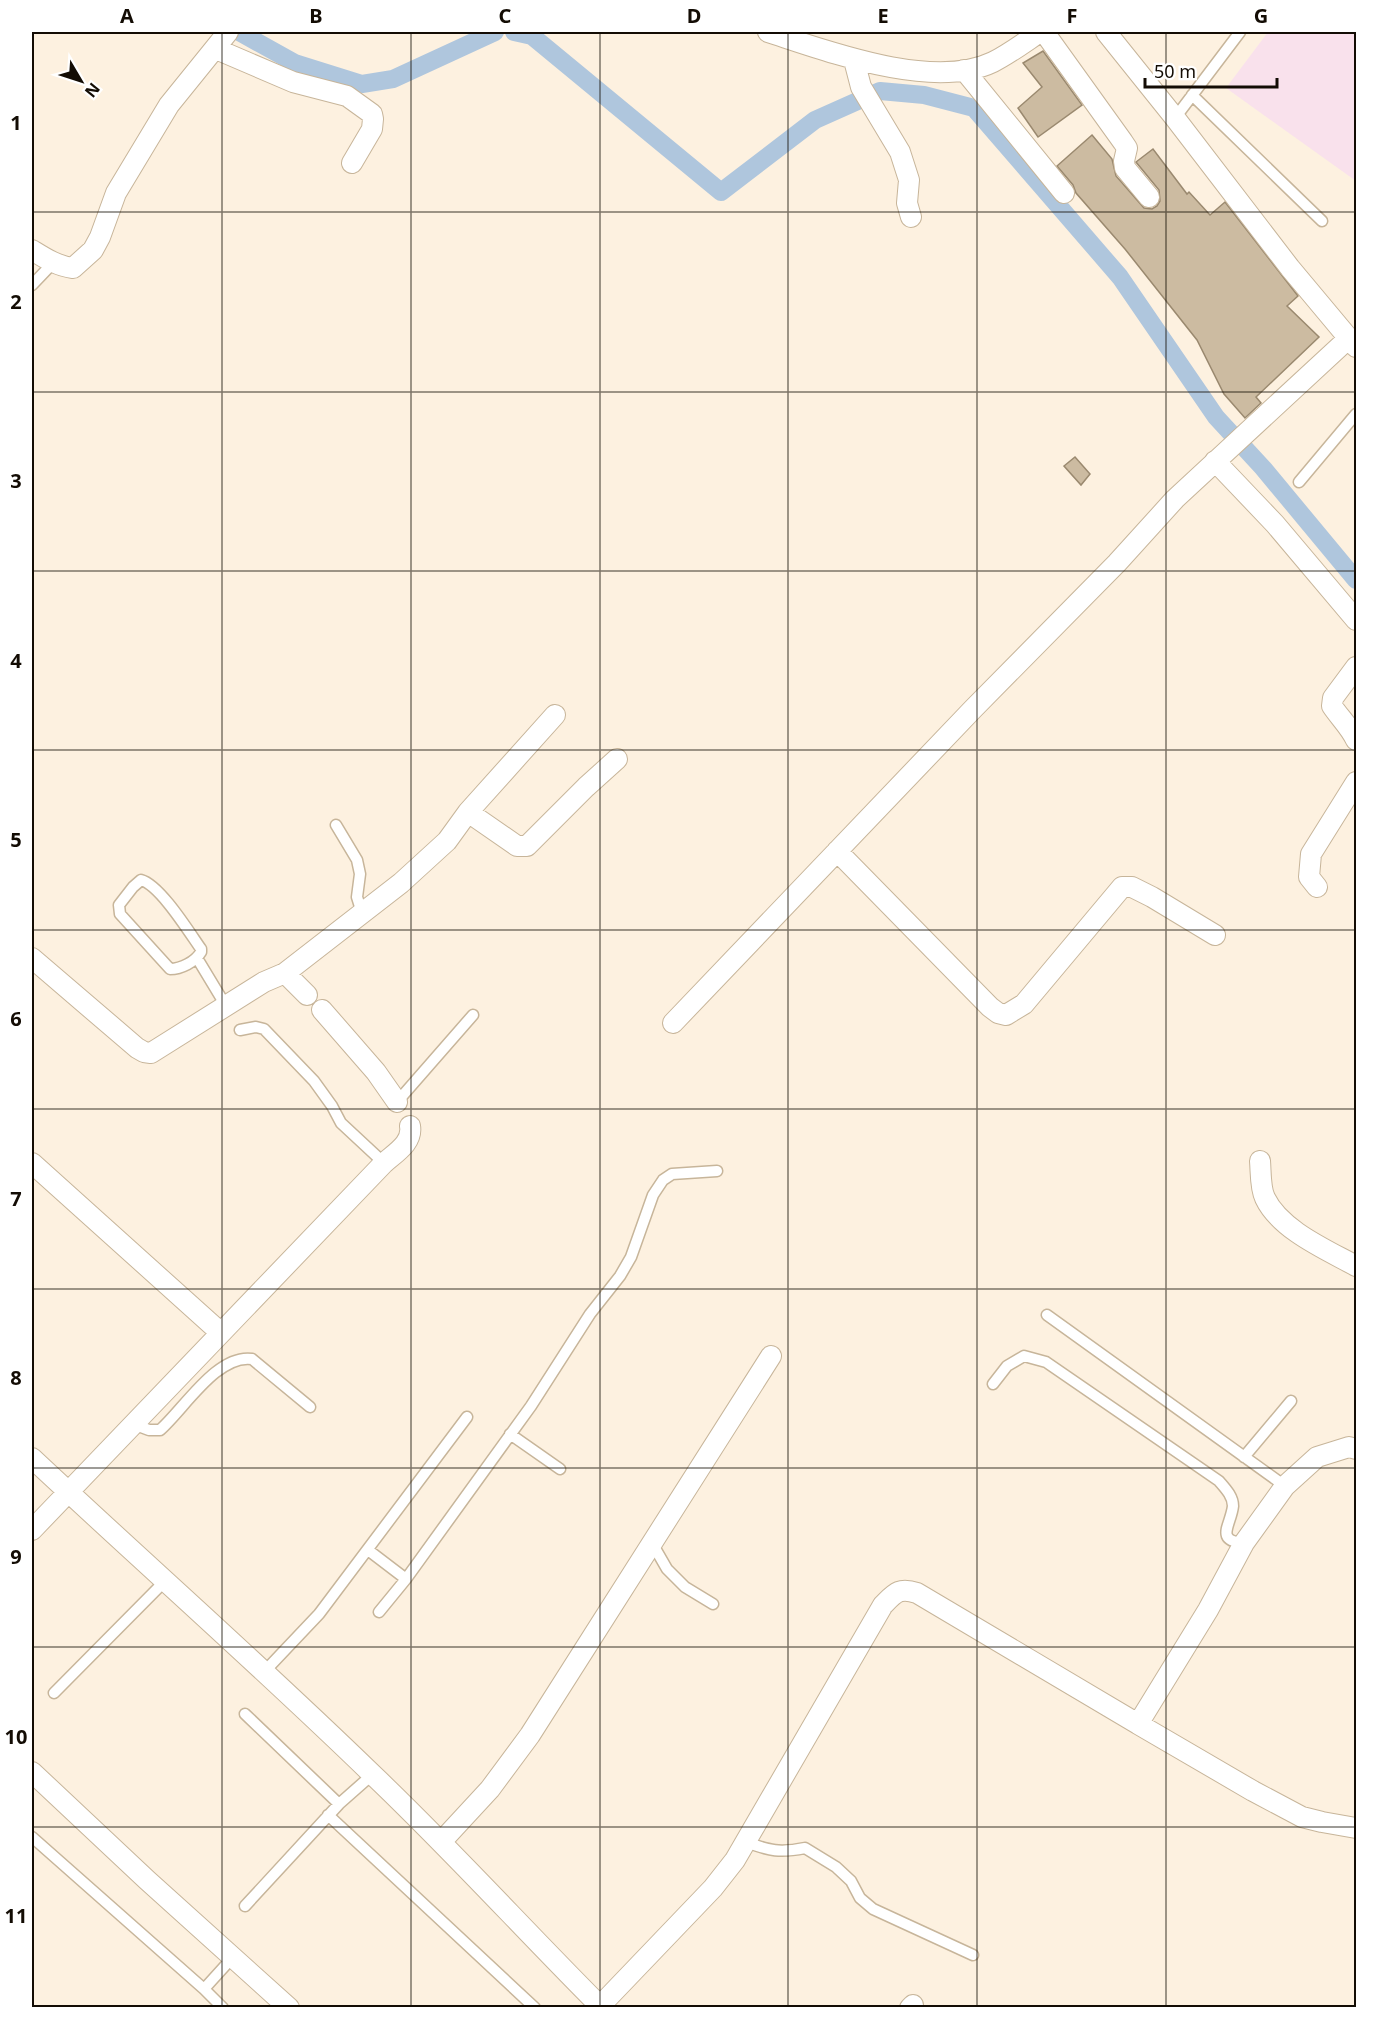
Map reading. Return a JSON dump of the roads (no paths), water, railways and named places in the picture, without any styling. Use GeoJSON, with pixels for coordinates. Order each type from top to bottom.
{"type":"FeatureCollection","features":[{"type":"Feature","properties":{"kind":"street"},"geometry":{"type":"LineString","coordinates":[[768,32],[854,60],[923,71],[964,70],[992,62],[1042,32],[1127,148],[1125,168],[1149,197]]}},
{"type":"Feature","properties":{"kind":"street"},"geometry":{"type":"LineString","coordinates":[[673,1023],[973,709],[1117,563],[1175,499],[1353,342],[1290,268],[1106,32]]}},
{"type":"Feature","properties":{"kind":"street"},"geometry":{"type":"LineString","coordinates":[[32,250],[53,263],[73,268],[93,250],[116,193],[169,105],[222,40],[293,82],[347,96],[372,114],[372,129],[352,163]]}},
{"type":"Feature","properties":{"kind":"street"},"geometry":{"type":"LineString","coordinates":[[854,60],[866,95],[900,152],[909,180],[907,203],[911,217]]}},
{"type":"Feature","properties":{"kind":"street"},"geometry":{"type":"LineString","coordinates":[[964,70],[1064,193]]}},
{"type":"Feature","properties":{"kind":"street"},"geometry":{"type":"LineString","coordinates":[[1219,458],[1356,620]]}},
{"type":"Feature","properties":{"kind":"street"},"geometry":{"type":"LineString","coordinates":[[1356,667],[1333,698],[1332,706],[1342,721],[1351,728],[1356,740]]}},
{"type":"Feature","properties":{"kind":"street"},"geometry":{"type":"LineString","coordinates":[[32,958],[144,1052],[155,1051],[264,982],[285,973],[401,883],[447,841],[468,812],[555,715]]}},
{"type":"Feature","properties":{"kind":"street"},"geometry":{"type":"LineString","coordinates":[[468,812],[517,846],[527,846],[617,759]]}},
{"type":"Feature","properties":{"kind":"street"},"geometry":{"type":"LineString","coordinates":[[1317,887],[1309,877],[1311,854],[1356,782]]}},
{"type":"Feature","properties":{"kind":"street"},"geometry":{"type":"LineString","coordinates":[[837,852],[990,1007],[1006,1015],[1024,1004],[1122,887],[1132,887],[1152,897],[1215,936]]}},
{"type":"Feature","properties":{"kind":"street"},"geometry":{"type":"LineString","coordinates":[[285,973],[307,995]]}},
{"type":"Feature","properties":{"kind":"street"},"geometry":{"type":"LineString","coordinates":[[322,1010],[376,1072],[396,1102]]}},
{"type":"Feature","properties":{"kind":"street"},"geometry":{"type":"LineString","coordinates":[[33,1526],[69,1493],[220,1333],[406,1143],[410,1136],[410,1126]]}},
{"type":"Feature","properties":{"kind":"street"},"geometry":{"type":"LineString","coordinates":[[1260,1161],[1264,1196],[1277,1215],[1307,1239],[1356,1266]]}},
{"type":"Feature","properties":{"kind":"street"},"geometry":{"type":"LineString","coordinates":[[32,1163],[220,1333]]}},
{"type":"Feature","properties":{"kind":"street"},"geometry":{"type":"LineString","coordinates":[[441,1842],[489,1789],[530,1735],[771,1356]]}},
{"type":"Feature","properties":{"kind":"street"},"geometry":{"type":"LineString","coordinates":[[1138,1724],[1208,1610],[1244,1543],[1285,1486],[1317,1457],[1349,1447],[1356,1449]]}},
{"type":"Feature","properties":{"kind":"street"},"geometry":{"type":"LineString","coordinates":[[32,1458],[265,1671],[373,1774],[601,2007],[713,1888],[735,1860],[883,1605],[896,1592],[906,1590],[917,1593],[1253,1791],[1302,1817],[1356,1828]]}},
{"type":"Feature","properties":{"kind":"street"},"geometry":{"type":"LineString","coordinates":[[32,1772],[289,2007]]}},
{"type":"Feature","properties":{"kind":"lane"},"geometry":{"type":"LineString","coordinates":[[1175,118],[1240,32]]}},
{"type":"Feature","properties":{"kind":"lane"},"geometry":{"type":"LineString","coordinates":[[1192,95],[1322,221]]}},
{"type":"Feature","properties":{"kind":"lane"},"geometry":{"type":"LineString","coordinates":[[32,285],[53,263]]}},
{"type":"Feature","properties":{"kind":"lane"},"geometry":{"type":"LineString","coordinates":[[1299,482],[1356,414]]}},
{"type":"Feature","properties":{"kind":"lane"},"geometry":{"type":"LineString","coordinates":[[336,825],[357,860],[360,874],[357,897],[362,913]]}},
{"type":"Feature","properties":{"kind":"lane"},"geometry":{"type":"LineString","coordinates":[[138,881],[145,881],[168,903],[201,949],[197,958],[180,968],[170,969],[120,914],[119,905],[138,881]]}},
{"type":"Feature","properties":{"kind":"lane"},"geometry":{"type":"LineString","coordinates":[[197,958],[226,1006]]}},
{"type":"Feature","properties":{"kind":"lane"},"geometry":{"type":"LineString","coordinates":[[396,1102],[472,1015]]}},
{"type":"Feature","properties":{"kind":"lane"},"geometry":{"type":"LineString","coordinates":[[240,1030],[256,1027],[264,1029],[314,1081],[333,1106],[341,1123],[384,1163]]}},
{"type":"Feature","properties":{"kind":"lane"},"geometry":{"type":"LineString","coordinates":[[380,1612],[531,1406],[590,1314],[620,1276],[631,1257],[653,1195],[663,1180],[672,1174],[717,1171]]}},
{"type":"Feature","properties":{"kind":"lane"},"geometry":{"type":"LineString","coordinates":[[1047,1315],[1285,1486]]}},
{"type":"Feature","properties":{"kind":"lane"},"geometry":{"type":"LineString","coordinates":[[993,1384],[1007,1366],[1024,1356],[1046,1362],[1219,1481],[1228,1491],[1233,1504],[1226,1532],[1228,1539],[1244,1543]]}},
{"type":"Feature","properties":{"kind":"lane"},"geometry":{"type":"LineString","coordinates":[[133,1424],[149,1430],[160,1430],[220,1369],[243,1358],[252,1359],[310,1407]]}},
{"type":"Feature","properties":{"kind":"lane"},"geometry":{"type":"LineString","coordinates":[[1244,1457],[1291,1401]]}},
{"type":"Feature","properties":{"kind":"lane"},"geometry":{"type":"LineString","coordinates":[[265,1671],[319,1614],[467,1417]]}},
{"type":"Feature","properties":{"kind":"lane"},"geometry":{"type":"LineString","coordinates":[[510,1434],[560,1469]]}},
{"type":"Feature","properties":{"kind":"lane"},"geometry":{"type":"LineString","coordinates":[[652,1543],[667,1569],[685,1587],[713,1604]]}},
{"type":"Feature","properties":{"kind":"lane"},"geometry":{"type":"LineString","coordinates":[[368,1550],[406,1579]]}},
{"type":"Feature","properties":{"kind":"lane"},"geometry":{"type":"LineString","coordinates":[[54,1693],[165,1581]]}},
{"type":"Feature","properties":{"kind":"lane"},"geometry":{"type":"LineString","coordinates":[[245,1714],[339,1804]]}},
{"type":"Feature","properties":{"kind":"lane"},"geometry":{"type":"LineString","coordinates":[[245,1906],[328,1815],[373,1774]]}},
{"type":"Feature","properties":{"kind":"lane"},"geometry":{"type":"LineString","coordinates":[[328,1815],[535,2007]]}},
{"type":"Feature","properties":{"kind":"lane"},"geometry":{"type":"LineString","coordinates":[[32,1837],[223,2007]]}},
{"type":"Feature","properties":{"kind":"lane"},"geometry":{"type":"LineString","coordinates":[[746,1842],[768,1850],[783,1852],[805,1848],[836,1867],[851,1881],[860,1898],[873,1909],[973,1955]]}},
{"type":"Feature","properties":{"kind":"lane"},"geometry":{"type":"LineString","coordinates":[[204,1989],[233,1957]]}},
{"type":"Feature","properties":{"kind":"waterway"},"geometry":{"type":"LineString","coordinates":[[239,32],[295,63],[362,84],[393,79],[495,32]]}},
{"type":"Feature","properties":{"kind":"waterway"},"geometry":{"type":"LineString","coordinates":[[514,32],[532,36],[721,192],[815,120],[880,91],[924,95],[974,108],[1120,277],[1216,417],[1263,468],[1356,580]]}}]}
